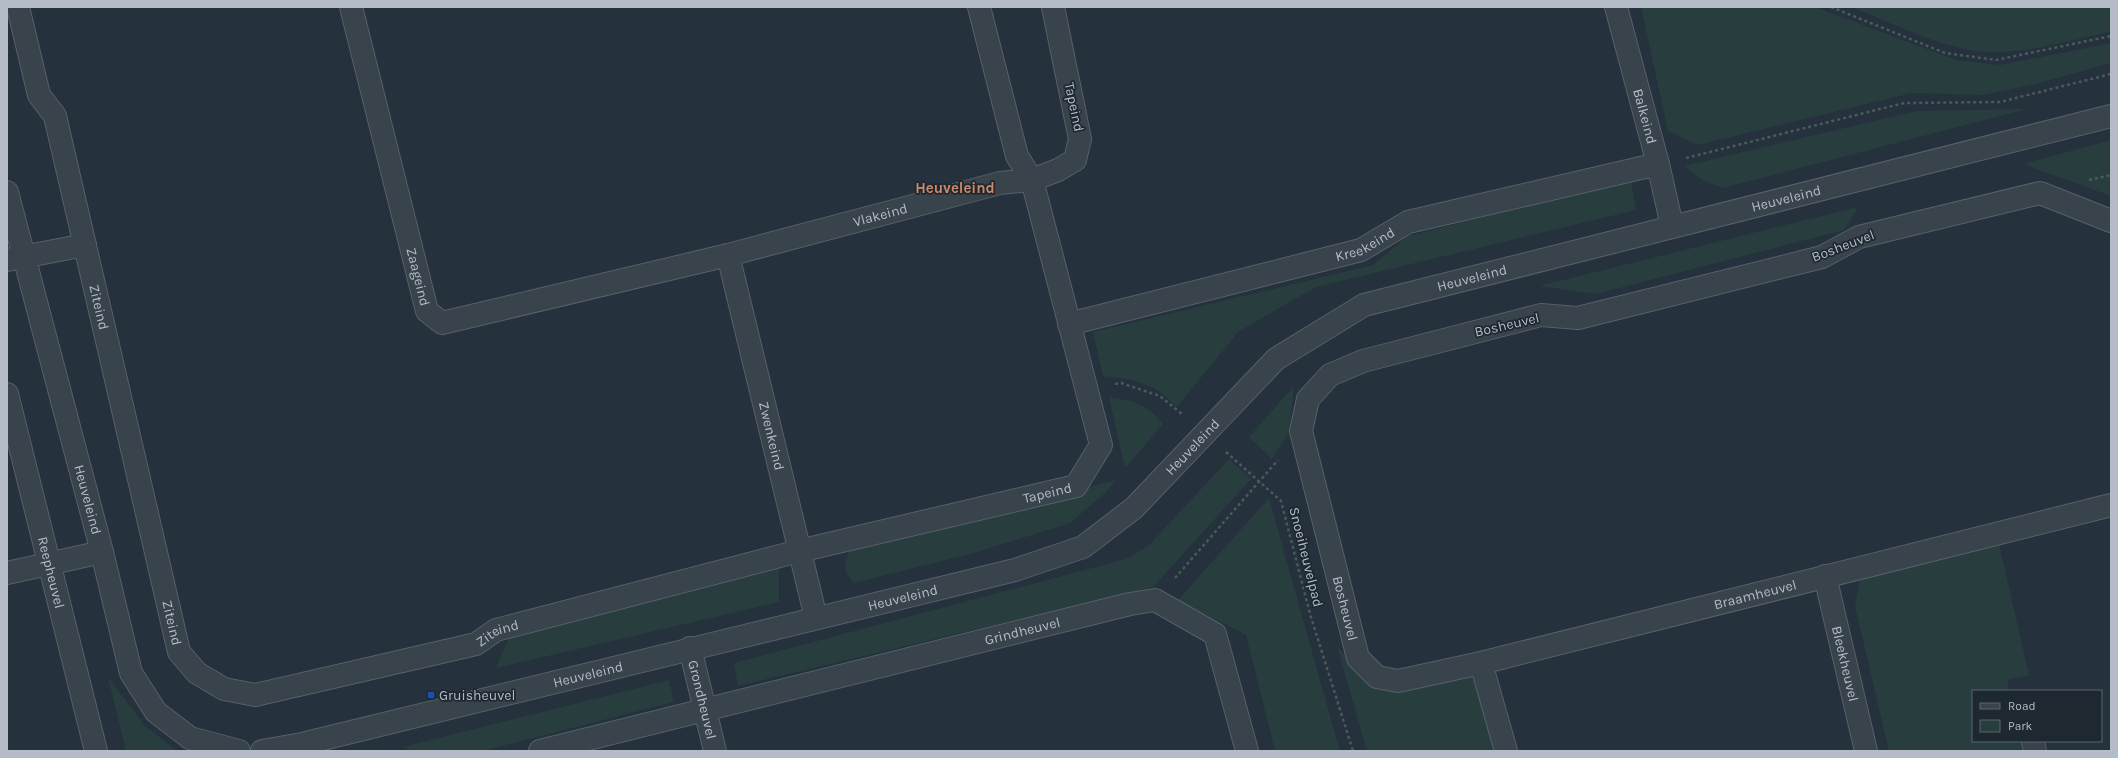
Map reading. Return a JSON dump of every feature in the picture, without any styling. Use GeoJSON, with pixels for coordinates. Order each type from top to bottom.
{"type":"FeatureCollection","features":[{"type":"Feature","properties":{"kind":"street","name":"Ziteind"},"geometry":{"type":"LineString","coordinates":[[18,7],[39,95],[56,116],[179,652],[197,673],[224,689],[255,695],[476,644],[496,630],[798,551]]}},
{"type":"Feature","properties":{"kind":"street","name":"Zaageind"},"geometry":{"type":"LineString","coordinates":[[351,7],[427,312],[442,322],[728,255]]}},
{"type":"Feature","properties":{"kind":"street","name":"Tapeind"},"geometry":{"type":"LineString","coordinates":[[798,551],[1076,486],[1100,445],[1087,389],[1032,180],[1017,156],[979,7]]}},
{"type":"Feature","properties":{"kind":"street","name":"Balkeind"},"geometry":{"type":"LineString","coordinates":[[1616,7],[1658,164],[1672,226]]}},
{"type":"Feature","properties":{"kind":"street","name":"Tapeind"},"geometry":{"type":"LineString","coordinates":[[1032,180],[1058,170],[1075,160],[1080,139],[1056,8]]}},
{"type":"Feature","properties":{"kind":"street","name":"Heuveleind"},"geometry":{"type":"LineString","coordinates":[[262,751],[302,744],[690,648],[1015,570],[1083,547],[1134,508],[1276,359],[1364,305],[2111,116]]}},
{"type":"Feature","properties":{"kind":"street","name":"Kreekeind"},"geometry":{"type":"LineString","coordinates":[[1069,324],[1361,250],[1408,222],[1658,164]]}},
{"type":"Feature","properties":{"kind":"street","name":"Vlakeind"},"geometry":{"type":"LineString","coordinates":[[728,255],[1000,183],[1032,180]]}},
{"type":"Feature","properties":{"kind":"street","name":"Heuveleind"},"geometry":{"type":"LineString","coordinates":[[7,192],[15,259],[102,552],[131,673],[156,712],[190,738],[239,751]]}},
{"type":"Feature","properties":{"kind":"street","name":"Bosheuvel"},"geometry":{"type":"LineString","coordinates":[[1398,681],[1377,678],[1358,658],[1301,431],[1308,399],[1330,375],[1371,359],[1541,315],[1578,318],[1822,257],[1859,237],[2040,193],[2111,221]]}},
{"type":"Feature","properties":{"kind":"street"},"geometry":{"type":"LineString","coordinates":[[15,259],[85,245]]}},
{"type":"Feature","properties":{"kind":"street","name":"Zwenkeind"},"geometry":{"type":"LineString","coordinates":[[728,255],[798,551],[816,618]]}},
{"type":"Feature","properties":{"kind":"street","name":"Reepheuvel"},"geometry":{"type":"LineString","coordinates":[[7,394],[96,751]]}},
{"type":"Feature","properties":{"kind":"street","name":"Braamheuvel"},"geometry":{"type":"LineString","coordinates":[[1398,681],[1481,663],[2111,505]]}},
{"type":"Feature","properties":{"kind":"street"},"geometry":{"type":"LineString","coordinates":[[7,573],[50,565],[102,552]]}},
{"type":"Feature","properties":{"kind":"street","name":"Bleekheuvel"},"geometry":{"type":"LineString","coordinates":[[1825,576],[1866,751]]}},
{"type":"Feature","properties":{"kind":"street"},"geometry":{"type":"LineString","coordinates":[[1155,600],[1215,634],[1247,751]]}},
{"type":"Feature","properties":{"kind":"street","name":"Grindheuvel"},"geometry":{"type":"LineString","coordinates":[[705,710],[1130,604],[1155,600]]}},
{"type":"Feature","properties":{"kind":"street","name":"Grondheuvel"},"geometry":{"type":"LineString","coordinates":[[690,648],[715,751]]}},
{"type":"Feature","properties":{"kind":"street"},"geometry":{"type":"LineString","coordinates":[[1481,663],[1506,751]]}},
{"type":"Feature","properties":{"kind":"street"},"geometry":{"type":"LineString","coordinates":[[540,751],[705,710]]}},
{"type":"Feature","properties":{"kind":"path"},"geometry":{"type":"LineString","coordinates":[[1831,7],[1945,53],[1996,60],[2111,36]]}},
{"type":"Feature","properties":{"kind":"path"},"geometry":{"type":"LineString","coordinates":[[1658,164],[1904,103],[2000,102],[2111,74]]}},
{"type":"Feature","properties":{"kind":"path","name":"Snoeiheuvelpad"},"geometry":{"type":"LineString","coordinates":[[1087,389],[1121,383],[1160,396],[1206,434],[1281,501],[1310,614],[1353,751]]}},
{"type":"Feature","properties":{"kind":"path"},"geometry":{"type":"LineString","coordinates":[[1155,600],[1261,482],[1301,431]]}},
{"type":"Feature","properties":{"kind":"green space"},"geometry":{"type":"Polygon","coordinates":[[[1641,7],[1815,7],[1956,60],[2000,65],[2111,43],[2111,63],[2036,84],[1983,95],[1912,93],[1697,145],[1668,131],[1641,7]]]}},
{"type":"Feature","properties":{"kind":"green space"},"geometry":{"type":"Polygon","coordinates":[[[1852,7],[2111,7],[2111,32],[2025,50],[2008,52],[1975,51],[1959,48],[1928,38],[1852,7]]]}},
{"type":"Feature","properties":{"kind":"green space"},"geometry":{"type":"Polygon","coordinates":[[[2027,109],[1723,188],[1702,180],[1684,166],[1917,111],[2027,109]]]}},
{"type":"Feature","properties":{"kind":"green space"},"geometry":{"type":"Polygon","coordinates":[[[2111,140],[2111,196],[2023,164],[2111,140]]]}},
{"type":"Feature","properties":{"kind":"green space"},"geometry":{"type":"Polygon","coordinates":[[[1631,180],[1636,210],[1316,287],[1239,331],[1176,408],[1160,392],[1144,383],[1103,376],[1093,332],[1373,265],[1408,236],[1631,180]]]}},
{"type":"Feature","properties":{"kind":"green space"},"geometry":{"type":"Polygon","coordinates":[[[1858,207],[1844,230],[1596,294],[1539,286],[1858,207]]]}},
{"type":"Feature","properties":{"kind":"green space"},"geometry":{"type":"Polygon","coordinates":[[[1294,386],[1289,433],[1272,459],[1249,437],[1294,386]]]}},
{"type":"Feature","properties":{"kind":"green space"},"geometry":{"type":"Polygon","coordinates":[[[1109,397],[1126,400],[1145,407],[1151,411],[1163,424],[1125,468],[1109,397]]]}},
{"type":"Feature","properties":{"kind":"green space"},"geometry":{"type":"Polygon","coordinates":[[[1229,459],[1251,479],[1153,587],[738,686],[734,663],[1126,559],[1148,546],[1229,459]]]}},
{"type":"Feature","properties":{"kind":"green space"},"geometry":{"type":"Polygon","coordinates":[[[1116,480],[1106,492],[1070,523],[974,553],[854,583],[847,575],[845,565],[849,551],[1116,480]]]}},
{"type":"Feature","properties":{"kind":"green space"},"geometry":{"type":"Polygon","coordinates":[[[1269,498],[1341,751],[1275,751],[1246,635],[1178,600],[1269,498]]]}},
{"type":"Feature","properties":{"kind":"green space"},"geometry":{"type":"Polygon","coordinates":[[[1999,544],[2029,675],[2007,680],[2010,690],[1972,690],[1972,742],[2022,742],[2024,751],[1889,751],[1855,606],[1860,579],[1999,544]]]}},
{"type":"Feature","properties":{"kind":"green space"},"geometry":{"type":"Polygon","coordinates":[[[779,568],[779,602],[496,668],[510,635],[779,568]]]}},
{"type":"Feature","properties":{"kind":"green space"},"geometry":{"type":"Polygon","coordinates":[[[1337,646],[1370,684],[1411,690],[1471,675],[1483,701],[1496,751],[1367,751],[1337,646]]]}},
{"type":"Feature","properties":{"kind":"green space"},"geometry":{"type":"Polygon","coordinates":[[[108,677],[145,726],[177,751],[126,751],[108,677]]]}},
{"type":"Feature","properties":{"kind":"green space"},"geometry":{"type":"Polygon","coordinates":[[[669,680],[674,702],[483,751],[411,751],[403,747],[669,680]]]}},
{"type":"Feature","properties":{"kind":"place","name":"Gruisheuvel"},"geometry":{"type":"Point","coordinates":[431,695]}},
{"type":"Feature","properties":{"kind":"district","name":"Heuveleind"},"geometry":{"type":"Point","coordinates":[955,188]}}]}
